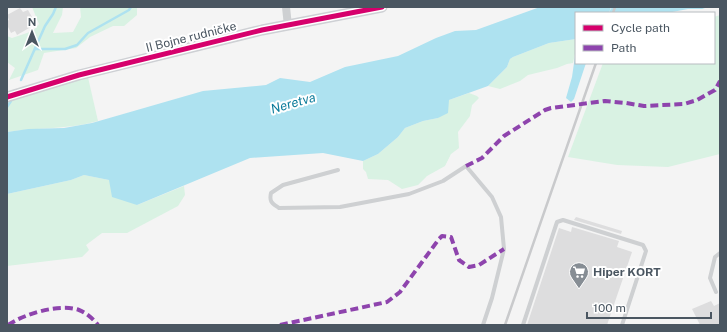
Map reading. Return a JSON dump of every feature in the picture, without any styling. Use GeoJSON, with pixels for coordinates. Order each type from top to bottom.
{"type":"FeatureCollection","features":[{"type":"Feature","properties":{"kind":"street"},"geometry":{"type":"LineString","coordinates":[[286,7],[288,26]]}},
{"type":"Feature","properties":{"kind":"street","name":"II Bojne rudničke"},"geometry":{"type":"LineString","coordinates":[[7,97],[83,74],[262,30],[382,7]]}},
{"type":"Feature","properties":{"kind":"lane"},"geometry":{"type":"LineString","coordinates":[[338,170],[282,185],[271,193],[269,199],[271,203],[279,208],[340,207],[409,194],[443,181],[466,166],[492,197],[501,217],[504,249],[492,298],[483,325]]}},
{"type":"Feature","properties":{"kind":"lane"},"geometry":{"type":"LineString","coordinates":[[523,325],[557,222],[563,220],[643,245],[646,251],[622,325]]}},
{"type":"Feature","properties":{"kind":"lane"},"geometry":{"type":"LineString","coordinates":[[716,292],[710,278],[715,257],[720,253]]}},
{"type":"Feature","properties":{"kind":"green space"},"geometry":{"type":"Polygon","coordinates":[[[32,7],[63,7],[62,15],[53,33],[73,32],[81,17],[80,7],[137,7],[137,15],[124,26],[113,26],[90,37],[76,48],[44,53],[38,70],[9,80],[15,68],[7,62],[7,36],[12,38],[33,31],[39,24],[32,7]]]}},
{"type":"Feature","properties":{"kind":"green space"},"geometry":{"type":"Polygon","coordinates":[[[720,15],[720,154],[668,167],[617,165],[568,157],[603,64],[715,64],[715,17],[720,15]]]}},
{"type":"Feature","properties":{"kind":"green space"},"geometry":{"type":"Polygon","coordinates":[[[575,39],[575,54],[573,63],[528,75],[520,81],[500,89],[488,86],[507,67],[510,59],[549,43],[575,39]]]}},
{"type":"Feature","properties":{"kind":"green space"},"geometry":{"type":"Polygon","coordinates":[[[87,73],[98,121],[75,126],[7,132],[7,97],[87,73]]]}},
{"type":"Feature","properties":{"kind":"green space"},"geometry":{"type":"Polygon","coordinates":[[[469,93],[479,98],[472,105],[470,116],[458,132],[459,148],[451,154],[445,166],[427,176],[418,185],[402,189],[388,180],[368,179],[366,172],[363,169],[363,161],[378,154],[398,137],[405,128],[423,121],[438,118],[449,100],[469,93]]]}},
{"type":"Feature","properties":{"kind":"green space"},"geometry":{"type":"Polygon","coordinates":[[[84,175],[109,180],[137,205],[184,186],[185,195],[178,206],[127,233],[102,233],[86,245],[89,250],[82,257],[7,266],[7,194],[71,180],[84,175]]]}},
{"type":"Feature","properties":{"kind":"water"},"geometry":{"type":"Polygon","coordinates":[[[540,7],[611,7],[609,12],[575,12],[575,39],[549,43],[513,57],[510,59],[507,67],[488,86],[449,100],[448,113],[438,118],[423,121],[405,128],[398,137],[378,154],[363,161],[323,153],[250,158],[137,205],[112,197],[109,180],[84,175],[71,180],[7,194],[7,132],[28,129],[64,128],[92,123],[203,91],[266,85],[280,78],[310,82],[345,67],[398,56],[436,38],[455,31],[476,30],[540,7]]]}},
{"type":"Feature","properties":{"kind":"water"},"geometry":{"type":"Polygon","coordinates":[[[623,7],[708,7],[672,12],[621,12],[623,7]]]}},
{"type":"Feature","properties":{"kind":"water"},"geometry":{"type":"Polygon","coordinates":[[[575,56],[575,64],[586,64],[574,99],[571,102],[566,98],[572,77],[575,56]]]}},
{"type":"Feature","properties":{"kind":"building"},"geometry":{"type":"Polygon","coordinates":[[[20,8],[23,12],[28,10],[36,24],[17,35],[15,31],[11,33],[7,25],[7,21],[9,20],[7,15],[20,8]]]}},
{"type":"Feature","properties":{"kind":"building"},"geometry":{"type":"Polygon","coordinates":[[[576,217],[622,231],[621,234],[574,220],[576,217]]]}},
{"type":"Feature","properties":{"kind":"building","name":"Hiper KORT"},"geometry":{"type":"Polygon","coordinates":[[[572,227],[619,241],[617,247],[632,252],[607,325],[527,325],[559,228],[571,232],[572,227]]]}},
{"type":"Feature","properties":{"kind":"building"},"geometry":{"type":"Polygon","coordinates":[[[711,301],[714,306],[720,303],[720,325],[700,325],[692,309],[711,301]]]}},
{"type":"Feature","properties":{"kind":"waterway"},"geometry":{"type":"LineString","coordinates":[[21,80],[45,26],[56,7]]}},
{"type":"Feature","properties":{"kind":"waterway"},"geometry":{"type":"LineString","coordinates":[[35,49],[65,49],[77,45],[88,33],[129,10],[131,7]]}},
{"type":"Feature","properties":{"kind":"waterway","name":"Neretva"},"geometry":{"type":"LineString","coordinates":[[622,12],[645,7]]}},
{"type":"Feature","properties":{"kind":"waterway"},"geometry":{"type":"LineString","coordinates":[[7,107],[11,101]]}},
{"type":"Feature","properties":{"kind":"railway"},"geometry":{"type":"LineString","coordinates":[[613,12],[615,7]]}},
{"type":"Feature","properties":{"kind":"railway"},"geometry":{"type":"LineString","coordinates":[[505,325],[596,64]]}},
{"type":"Feature","properties":{"kind":"marked path"},"geometry":{"type":"LineString","coordinates":[[466,166],[482,158],[504,136],[545,110],[605,101],[644,106],[684,104],[697,100],[715,90],[720,81]]}},
{"type":"Feature","properties":{"kind":"marked path"},"geometry":{"type":"LineString","coordinates":[[280,325],[387,302],[400,292],[442,236],[451,237],[459,260],[469,267],[479,265],[504,249]]}},
{"type":"Feature","properties":{"kind":"marked path"},"geometry":{"type":"LineString","coordinates":[[8,325],[32,314],[62,308],[71,308],[82,311],[90,316],[98,325]]}},
{"type":"Feature","properties":{"kind":"cycle path"},"geometry":{"type":"LineString","coordinates":[[7,97],[79,75],[262,30],[382,7]]}},
{"type":"Feature","properties":{"kind":"place","name":"Hiper KORT"},"geometry":{"type":"Point","coordinates":[579,289]}}]}
